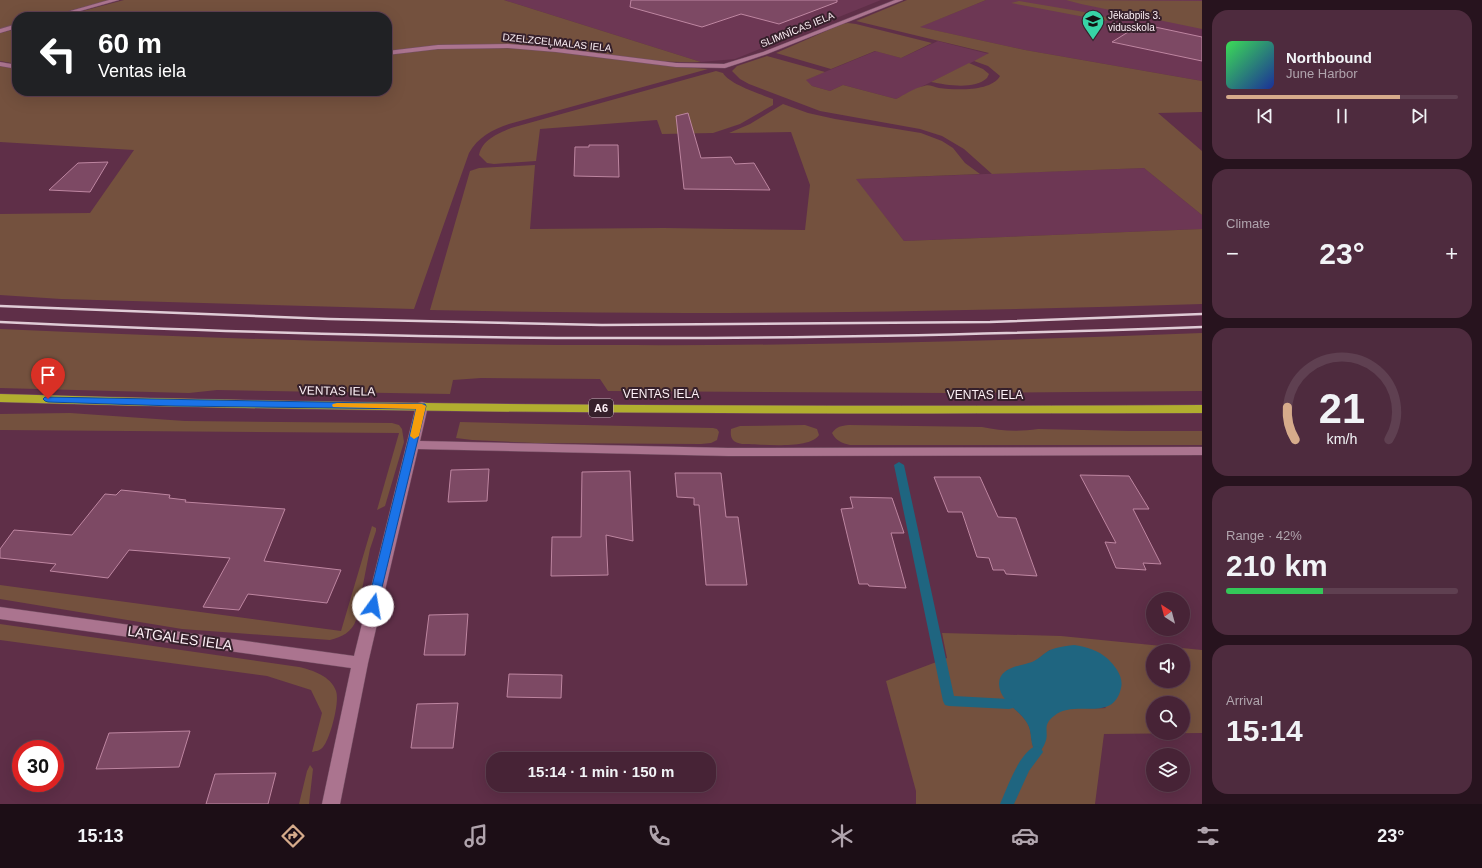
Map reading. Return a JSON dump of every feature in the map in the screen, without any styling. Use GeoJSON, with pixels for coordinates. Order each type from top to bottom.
{"type":"FeatureCollection","features":[{"type":"Feature","properties":{"kind":"highway","name":"VENTAS IELA"},"geometry":{"type":"LineString","coordinates":[[0,398],[175,404],[753,409],[1202,408]]}},
{"type":"Feature","properties":{"kind":"street"},"geometry":{"type":"LineString","coordinates":[[71,12],[116,0]]}},
{"type":"Feature","properties":{"kind":"street","name":"SLIMNĪCAS IELA"},"geometry":{"type":"LineString","coordinates":[[725,66],[765,53],[900,0]]}},
{"type":"Feature","properties":{"kind":"street"},"geometry":{"type":"LineString","coordinates":[[0,31],[12,27]]}},
{"type":"Feature","properties":{"kind":"street","name":"DZELZCEĻMALAS IELA"},"geometry":{"type":"LineString","coordinates":[[392,52],[438,47],[508,46],[556,50],[676,65],[725,66]]}},
{"type":"Feature","properties":{"kind":"street"},"geometry":{"type":"LineString","coordinates":[[0,64],[12,66]]}},
{"type":"Feature","properties":{"kind":"street"},"geometry":{"type":"LineString","coordinates":[[331,804],[360,663],[422,406]]}},
{"type":"Feature","properties":{"kind":"street"},"geometry":{"type":"LineString","coordinates":[[412,445],[728,452],[1202,451]]}},
{"type":"Feature","properties":{"kind":"street","name":"LATGALES IELA"},"geometry":{"type":"LineString","coordinates":[[0,613],[360,663]]}},
{"type":"Feature","properties":{"kind":"shaded area"},"geometry":{"type":"Polygon","coordinates":[[[0,0],[110,0],[65,12],[12,12],[12,26],[0,29],[0,0]]]}},
{"type":"Feature","properties":{"kind":"shaded area"},"geometry":{"type":"Polygon","coordinates":[[[124,0],[504,0],[701,62],[663,61],[569,49],[508,44],[429,46],[392,50],[392,12],[79,12],[124,0]]]}},
{"type":"Feature","properties":{"kind":"shaded area"},"geometry":{"type":"Polygon","coordinates":[[[504,0],[881,0],[735,59],[701,62],[504,0]]]}},
{"type":"Feature","properties":{"kind":"shaded area"},"geometry":{"type":"Polygon","coordinates":[[[907,0],[986,0],[920,27],[1025,50],[1202,81],[1202,112],[1158,113],[1202,151],[1202,215],[1144,168],[992,174],[964,149],[942,136],[920,129],[820,111],[749,84],[740,79],[732,71],[737,66],[767,56],[825,72],[806,80],[812,86],[830,91],[843,85],[896,99],[926,85],[939,88],[972,89],[989,85],[1000,76],[988,66],[974,61],[989,53],[856,21],[907,0]]]}},
{"type":"Feature","properties":{"kind":"shaded area","name":"Jēkabpils 3. vidusskola"},"geometry":{"type":"Polygon","coordinates":[[[986,0],[1202,0],[1202,81],[1025,50],[919,27],[986,0]]]}},
{"type":"Feature","properties":{"kind":"shaded area"},"geometry":{"type":"Polygon","coordinates":[[[1066,0],[1202,1],[1202,29],[1081,4],[1066,0]]]}},
{"type":"Feature","properties":{"kind":"shaded area"},"geometry":{"type":"Polygon","coordinates":[[[1019,1],[1102,15],[1108,19],[1106,21],[1011,3],[1019,1]]]}},
{"type":"Feature","properties":{"kind":"shaded area"},"geometry":{"type":"Polygon","coordinates":[[[848,23],[932,43],[901,58],[875,51],[831,69],[776,53],[842,24],[848,23]]]}},
{"type":"Feature","properties":{"kind":"shaded area"},"geometry":{"type":"Polygon","coordinates":[[[12,30],[12,63],[0,61],[0,33],[12,30]]]}},
{"type":"Feature","properties":{"kind":"shaded area"},"geometry":{"type":"Polygon","coordinates":[[[938,41],[989,54],[896,99],[843,85],[830,91],[812,86],[805,80],[876,51],[901,58],[938,41]]]}},
{"type":"Feature","properties":{"kind":"shaded area"},"geometry":{"type":"Polygon","coordinates":[[[494,46],[708,69],[509,124],[481,138],[469,153],[414,309],[61,299],[0,295],[0,214],[90,213],[134,150],[0,142],[0,66],[12,68],[12,96],[392,96],[392,54],[432,49],[494,46]]]}},
{"type":"Feature","properties":{"kind":"shaded area"},"geometry":{"type":"Polygon","coordinates":[[[969,63],[983,69],[989,74],[987,78],[982,82],[960,86],[931,82],[969,63]]]}},
{"type":"Feature","properties":{"kind":"shaded area"},"geometry":{"type":"Polygon","coordinates":[[[716,71],[723,73],[726,77],[738,85],[773,99],[773,105],[740,124],[713,133],[662,134],[657,120],[540,129],[536,161],[494,164],[487,163],[479,155],[483,145],[487,141],[511,128],[716,71]]]}},
{"type":"Feature","properties":{"kind":"shaded area"},"geometry":{"type":"Polygon","coordinates":[[[783,104],[808,113],[835,119],[921,133],[942,141],[953,148],[965,163],[980,174],[856,179],[904,241],[1202,229],[1202,304],[1009,309],[719,313],[430,310],[470,171],[479,168],[535,165],[530,229],[664,228],[805,230],[810,185],[791,132],[729,133],[750,124],[783,104]]]}},
{"type":"Feature","properties":{"kind":"shaded area"},"geometry":{"type":"Polygon","coordinates":[[[1144,168],[1202,215],[1202,229],[904,241],[855,179],[1144,168]]]}},
{"type":"Feature","properties":{"kind":"shaded area"},"geometry":{"type":"Polygon","coordinates":[[[0,329],[305,340],[458,344],[610,345],[758,345],[906,342],[1202,333],[1202,391],[950,393],[608,391],[600,379],[481,378],[453,380],[450,394],[217,390],[189,393],[0,388],[0,329]]]}},
{"type":"Feature","properties":{"kind":"shaded area"},"geometry":{"type":"Polygon","coordinates":[[[70,413],[185,421],[392,423],[399,425],[402,429],[404,442],[385,506],[377,510],[399,433],[0,430],[0,414],[70,413]]]}},
{"type":"Feature","properties":{"kind":"shaded area"},"geometry":{"type":"Polygon","coordinates":[[[460,422],[713,428],[717,429],[719,432],[717,440],[711,443],[701,444],[535,443],[456,438],[460,422]]]}},
{"type":"Feature","properties":{"kind":"shaded area"},"geometry":{"type":"Polygon","coordinates":[[[805,425],[817,429],[819,435],[814,440],[806,443],[784,445],[742,444],[734,441],[731,435],[731,429],[740,426],[805,425]]]}},
{"type":"Feature","properties":{"kind":"shaded area"},"geometry":{"type":"Polygon","coordinates":[[[849,425],[982,427],[1010,431],[1038,429],[1202,431],[1202,445],[850,445],[835,438],[832,433],[839,427],[849,425]]]}},
{"type":"Feature","properties":{"kind":"shaded area"},"geometry":{"type":"Polygon","coordinates":[[[372,526],[376,528],[376,531],[370,549],[356,620],[349,631],[330,640],[182,629],[0,599],[0,585],[341,631],[372,526]]]}},
{"type":"Feature","properties":{"kind":"shaded area"},"geometry":{"type":"Polygon","coordinates":[[[0,624],[299,667],[310,670],[320,674],[330,681],[336,691],[337,703],[329,736],[323,747],[312,752],[322,713],[311,690],[267,676],[0,640],[0,624]]]}},
{"type":"Feature","properties":{"kind":"shaded area"},"geometry":{"type":"Polygon","coordinates":[[[942,633],[1061,636],[1146,644],[1146,688],[1190,688],[1190,649],[1202,650],[1202,733],[1190,733],[1190,696],[1146,696],[1146,734],[1104,734],[1095,804],[916,804],[916,791],[886,681],[947,658],[942,633]],[[1050,650],[1034,662],[1006,671],[1006,700],[1028,724],[1031,731],[1033,746],[1036,752],[1040,751],[1043,746],[1046,725],[1050,717],[1057,712],[1073,708],[1106,708],[1050,650]]]}},
{"type":"Feature","properties":{"kind":"shaded area"},"geometry":{"type":"Polygon","coordinates":[[[310,765],[313,769],[309,804],[299,804],[307,771],[310,765]]]}},
{"type":"Feature","properties":{"kind":"water"},"geometry":{"type":"Polygon","coordinates":[[[1074,645],[1092,649],[1108,659],[1116,668],[1120,676],[1122,684],[1121,688],[1117,699],[1110,705],[1102,708],[1072,709],[1063,711],[1054,716],[1048,723],[1044,745],[1040,751],[1036,752],[1032,745],[1030,730],[1027,723],[1024,718],[1006,701],[1000,690],[1000,678],[1011,668],[1032,662],[1050,650],[1074,645]]]}},
{"type":"Feature","properties":{"kind":"building"},"geometry":{"type":"Polygon","coordinates":[[[631,0],[837,0],[837,2],[779,24],[741,14],[702,27],[630,7],[631,0]]]}},
{"type":"Feature","properties":{"kind":"building"},"geometry":{"type":"Polygon","coordinates":[[[1141,24],[1202,37],[1202,61],[1112,42],[1141,24]]]}},
{"type":"Feature","properties":{"kind":"building"},"geometry":{"type":"Polygon","coordinates":[[[688,113],[701,158],[731,157],[735,164],[754,163],[770,190],[684,189],[676,116],[688,113]]]}},
{"type":"Feature","properties":{"kind":"building"},"geometry":{"type":"Polygon","coordinates":[[[589,145],[618,145],[619,177],[574,176],[575,147],[589,147],[589,145]]]}},
{"type":"Feature","properties":{"kind":"building"},"geometry":{"type":"Polygon","coordinates":[[[108,162],[90,192],[49,190],[78,163],[108,162]]]}},
{"type":"Feature","properties":{"kind":"building"},"geometry":{"type":"Polygon","coordinates":[[[489,469],[487,501],[448,502],[451,470],[489,469]]]}},
{"type":"Feature","properties":{"kind":"building"},"geometry":{"type":"Polygon","coordinates":[[[630,471],[633,541],[606,535],[608,575],[551,576],[552,537],[581,537],[582,472],[630,471]]]}},
{"type":"Feature","properties":{"kind":"building"},"geometry":{"type":"Polygon","coordinates":[[[675,473],[721,473],[726,517],[738,517],[747,585],[706,585],[699,505],[694,505],[694,498],[677,497],[675,473]]]}},
{"type":"Feature","properties":{"kind":"building"},"geometry":{"type":"Polygon","coordinates":[[[1080,475],[1129,476],[1149,509],[1133,509],[1161,564],[1143,563],[1146,570],[1116,568],[1105,542],[1116,543],[1080,475]]]}},
{"type":"Feature","properties":{"kind":"building"},"geometry":{"type":"Polygon","coordinates":[[[934,477],[980,477],[998,517],[1016,518],[1037,576],[1006,574],[1004,570],[993,570],[989,558],[977,557],[962,512],[948,512],[934,477]]]}},
{"type":"Feature","properties":{"kind":"building"},"geometry":{"type":"Polygon","coordinates":[[[121,490],[170,495],[169,498],[186,500],[185,502],[285,509],[264,561],[341,570],[327,603],[248,594],[239,610],[203,607],[230,558],[129,550],[108,578],[50,571],[56,564],[0,558],[0,549],[14,530],[72,535],[105,494],[116,495],[121,490]]]}},
{"type":"Feature","properties":{"kind":"building"},"geometry":{"type":"Polygon","coordinates":[[[850,497],[892,498],[904,533],[891,533],[906,588],[859,584],[841,509],[853,508],[850,497]]]}},
{"type":"Feature","properties":{"kind":"building"},"geometry":{"type":"Polygon","coordinates":[[[468,614],[465,655],[424,655],[429,615],[468,614]]]}},
{"type":"Feature","properties":{"kind":"building"},"geometry":{"type":"Polygon","coordinates":[[[509,674],[562,675],[561,698],[507,697],[509,674]]]}},
{"type":"Feature","properties":{"kind":"building"},"geometry":{"type":"Polygon","coordinates":[[[458,703],[453,748],[411,748],[417,704],[458,703]]]}},
{"type":"Feature","properties":{"kind":"building"},"geometry":{"type":"Polygon","coordinates":[[[190,731],[179,767],[96,769],[109,733],[190,731]]]}},
{"type":"Feature","properties":{"kind":"building"},"geometry":{"type":"Polygon","coordinates":[[[276,773],[268,804],[206,804],[215,774],[276,773]]]}},
{"type":"Feature","properties":{"kind":"waterway"},"geometry":{"type":"LineString","coordinates":[[899,465],[949,701],[1009,704]]}},
{"type":"Feature","properties":{"kind":"waterway"},"geometry":{"type":"LineString","coordinates":[[1007,804],[1024,767],[1036,752]]}},
{"type":"Feature","properties":{"kind":"railway"},"geometry":{"type":"LineString","coordinates":[[0,306],[329,319],[602,325],[990,322],[1202,314]]}},
{"type":"Feature","properties":{"kind":"railway"},"geometry":{"type":"LineString","coordinates":[[0,322],[302,333],[453,337],[604,338],[903,336],[1202,327]]}},
{"type":"Feature","properties":{"kind":"slow traffic"},"geometry":{"type":"LineString","coordinates":[[337,405],[422,406],[414,436]]}},
{"type":"Feature","properties":{"kind":"place","name":"Jēkabpils 3. vidusskola"},"geometry":{"type":"Point","coordinates":[1093,40]}},
{"type":"Feature","properties":{"kind":"route"},"geometry":{"type":"LineString","coordinates":[[48,399],[175,404],[422,406],[393,519],[373,606]]}}]}
